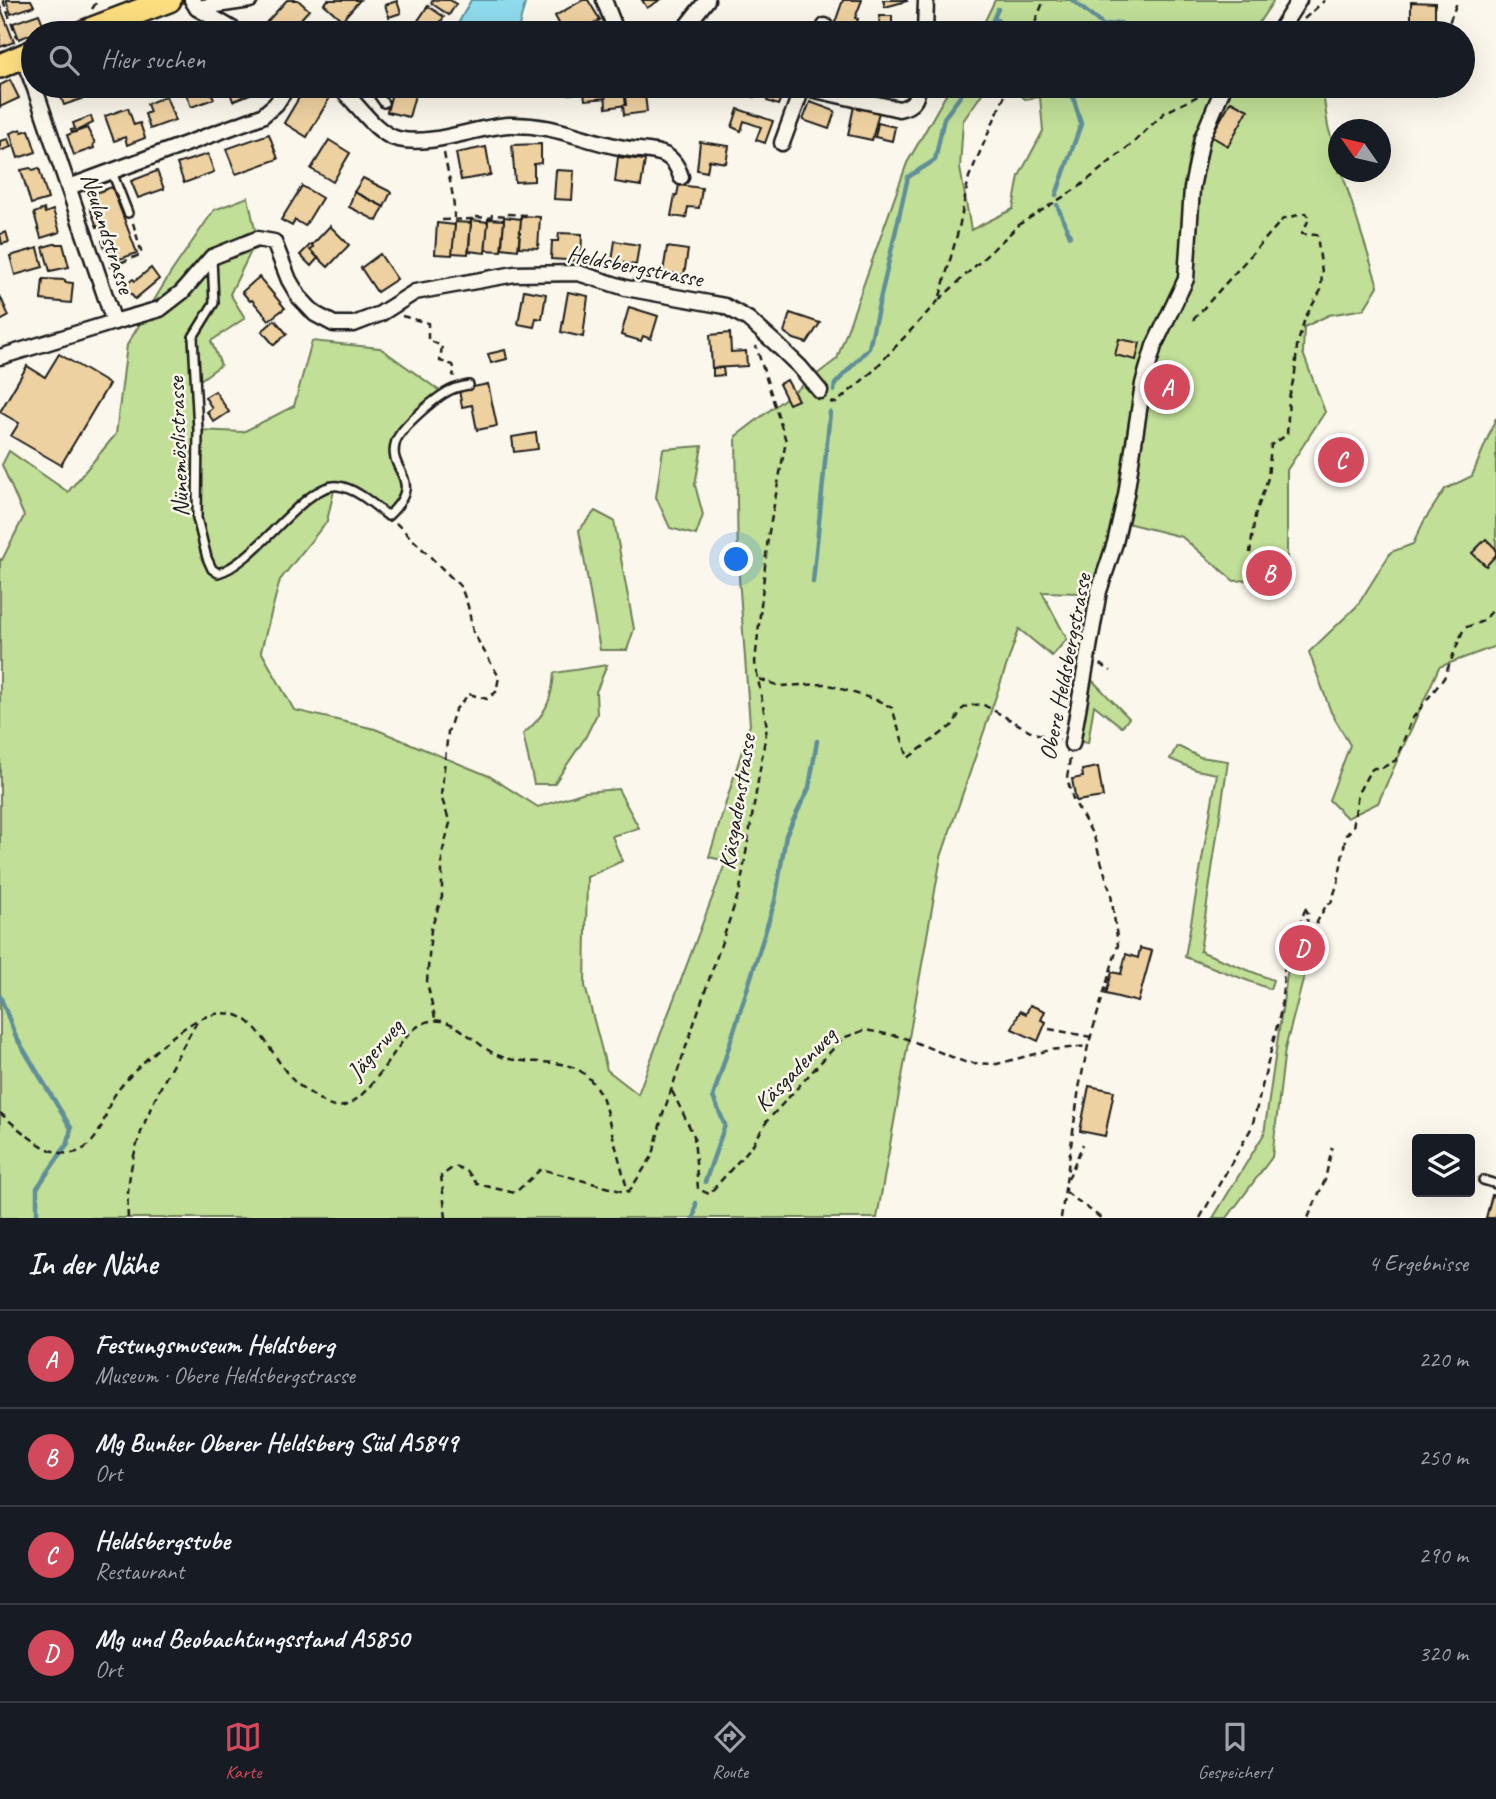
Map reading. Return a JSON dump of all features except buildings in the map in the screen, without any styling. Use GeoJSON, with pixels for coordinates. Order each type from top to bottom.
{"type":"FeatureCollection","features":[{"type":"Feature","properties":{"kind":"main road"},"geometry":{"type":"LineString","coordinates":[[114,21],[169,0]]}},
{"type":"Feature","properties":{"kind":"main road"},"geometry":{"type":"LineString","coordinates":[[0,66],[21,53]]}},
{"type":"Feature","properties":{"kind":"street"},"geometry":{"type":"LineString","coordinates":[[195,4],[250,0]]}},
{"type":"Feature","properties":{"kind":"street"},"geometry":{"type":"LineString","coordinates":[[604,0],[612,21]]}},
{"type":"Feature","properties":{"kind":"street"},"geometry":{"type":"LineString","coordinates":[[690,21],[707,0]]}},
{"type":"Feature","properties":{"kind":"street"},"geometry":{"type":"LineString","coordinates":[[925,21],[926,0]]}},
{"type":"Feature","properties":{"kind":"street"},"geometry":{"type":"LineString","coordinates":[[1286,21],[1299,0]]}},
{"type":"Feature","properties":{"kind":"street"},"geometry":{"type":"LineString","coordinates":[[195,4],[221,21]]}},
{"type":"Feature","properties":{"kind":"street","name":"Neulandstrasse"},"geometry":{"type":"LineString","coordinates":[[0,357],[114,322],[38,98]]}},
{"type":"Feature","properties":{"kind":"street"},"geometry":{"type":"LineString","coordinates":[[69,187],[262,116],[280,98]]}},
{"type":"Feature","properties":{"kind":"street"},"geometry":{"type":"LineString","coordinates":[[349,98],[377,127],[393,138],[408,141],[506,125],[556,128],[615,146],[666,155],[677,163],[681,177]]}},
{"type":"Feature","properties":{"kind":"street"},"geometry":{"type":"LineString","coordinates":[[782,143],[799,98]]}},
{"type":"Feature","properties":{"kind":"street"},"geometry":{"type":"LineString","coordinates":[[853,98],[899,109],[907,108],[914,98]]}},
{"type":"Feature","properties":{"kind":"street","name":"Obere Heldsbergstrasse"},"geometry":{"type":"LineString","coordinates":[[1073,744],[1099,591],[1115,543],[1126,495],[1143,384],[1154,346],[1186,279],[1192,188],[1202,138],[1215,98]]}},
{"type":"Feature","properties":{"kind":"street","name":"Heldsbergstrasse"},"geometry":{"type":"LineString","coordinates":[[114,322],[160,309],[182,292],[212,257],[257,239],[274,242],[294,289],[304,303],[315,314],[334,324],[354,324],[380,314],[415,292],[515,274],[578,273],[626,288],[725,306],[748,319],[800,367],[820,391]]}},
{"type":"Feature","properties":{"kind":"lane"},"geometry":{"type":"LineString","coordinates":[[380,98],[383,103]]}},
{"type":"Feature","properties":{"kind":"lane"},"geometry":{"type":"LineString","coordinates":[[112,171],[130,217]]}},
{"type":"Feature","properties":{"kind":"lane","name":"Nünemöslistrasse"},"geometry":{"type":"LineString","coordinates":[[212,257],[214,303],[193,337],[198,430],[197,518],[212,569],[218,573],[228,571],[317,490],[335,485],[348,488],[388,516]]}},
{"type":"Feature","properties":{"kind":"lane"},"geometry":{"type":"LineString","coordinates":[[388,516],[404,498],[407,486],[396,456],[396,441],[423,410],[453,389],[469,385]]}},
{"type":"Feature","properties":{"kind":"lane"},"geometry":{"type":"LineString","coordinates":[[1483,1181],[1496,1184]]}},
{"type":"Feature","properties":{"kind":"path"},"geometry":{"type":"LineString","coordinates":[[3,0],[21,42]]}},
{"type":"Feature","properties":{"kind":"path"},"geometry":{"type":"LineString","coordinates":[[1036,21],[1044,0]]}},
{"type":"Feature","properties":{"kind":"path"},"geometry":{"type":"LineString","coordinates":[[1450,21],[1458,0]]}},
{"type":"Feature","properties":{"kind":"path"},"geometry":{"type":"LineString","coordinates":[[939,300],[959,228],[969,177],[1004,98]]}},
{"type":"Feature","properties":{"kind":"path"},"geometry":{"type":"LineString","coordinates":[[820,391],[830,402],[836,403],[872,372],[939,300],[1020,224],[1079,187],[1133,144],[1164,113],[1196,98]]}},
{"type":"Feature","properties":{"kind":"path"},"geometry":{"type":"LineString","coordinates":[[444,155],[450,190],[455,198],[454,218]]}},
{"type":"Feature","properties":{"kind":"path"},"geometry":{"type":"LineString","coordinates":[[1193,320],[1283,219],[1306,213],[1309,219],[1302,234],[1317,234],[1322,272],[1321,290],[1305,318],[1297,346],[1295,373],[1289,398],[1287,435],[1271,445],[1268,478],[1255,516],[1250,553]]}},
{"type":"Feature","properties":{"kind":"path"},"geometry":{"type":"LineString","coordinates":[[442,220],[526,215]]}},
{"type":"Feature","properties":{"kind":"path"},"geometry":{"type":"LineString","coordinates":[[97,272],[142,254],[130,217]]}},
{"type":"Feature","properties":{"kind":"path"},"geometry":{"type":"LineString","coordinates":[[380,314],[398,315],[428,323],[428,340],[442,346],[440,361],[453,365],[453,375],[460,378],[460,387]]}},
{"type":"Feature","properties":{"kind":"path","name":"Käsgadenstrasse"},"geometry":{"type":"LineString","coordinates":[[628,1193],[653,1154],[740,889],[767,727],[755,663],[768,537],[786,441],[748,319]]}},
{"type":"Feature","properties":{"kind":"path"},"geometry":{"type":"LineString","coordinates":[[388,516],[461,587],[473,632],[499,677],[496,692],[487,699],[468,694],[455,710],[448,732],[441,796],[450,824],[442,854],[442,897],[431,929],[427,982],[435,1019]]}},
{"type":"Feature","properties":{"kind":"path"},"geometry":{"type":"LineString","coordinates":[[1200,1218],[1252,1127],[1281,1010],[1285,961],[1305,908],[1308,914],[1306,934],[1315,936],[1317,922],[1327,904],[1331,903],[1338,882],[1346,835],[1353,828],[1359,793],[1370,771],[1396,760],[1412,719],[1444,678],[1464,628],[1483,621],[1496,607]]}},
{"type":"Feature","properties":{"kind":"path"},"geometry":{"type":"LineString","coordinates":[[758,678],[780,686],[826,684],[879,701],[892,708],[908,758],[953,725],[961,710],[967,706],[982,704],[1034,733],[1073,744]]}},
{"type":"Feature","properties":{"kind":"path","name":"Obere Heldsbergstrasse"},"geometry":{"type":"LineString","coordinates":[[1062,1218],[1079,1088],[1088,1046],[1118,945],[1111,894],[1094,837],[1073,799],[1067,778],[1073,744]]}},
{"type":"Feature","properties":{"kind":"path","name":"Jägerweg"},"geometry":{"type":"LineString","coordinates":[[0,1113],[37,1144],[53,1152],[67,1153],[81,1148],[96,1136],[112,1099],[120,1089],[165,1043],[198,1020],[225,1014],[237,1015],[256,1027],[295,1082],[334,1107],[350,1104],[371,1085],[412,1031],[435,1019],[452,1025],[496,1055],[515,1061],[534,1060],[563,1064],[587,1076],[603,1099],[628,1193]]}},
{"type":"Feature","properties":{"kind":"path"},"geometry":{"type":"LineString","coordinates":[[128,1218],[126,1195],[145,1120],[198,1020]]}},
{"type":"Feature","properties":{"kind":"path"},"geometry":{"type":"LineString","coordinates":[[1049,1029],[1091,1037]]}},
{"type":"Feature","properties":{"kind":"path","name":"Käsgadenweg"},"geometry":{"type":"LineString","coordinates":[[672,1091],[694,1136],[698,1189],[709,1194],[752,1146],[767,1121],[843,1038],[865,1030],[902,1037],[967,1063],[997,1063],[1050,1050],[1088,1046]]}},
{"type":"Feature","properties":{"kind":"path"},"geometry":{"type":"LineString","coordinates":[[1066,1182],[1083,1144]]}},
{"type":"Feature","properties":{"kind":"path"},"geometry":{"type":"LineString","coordinates":[[1308,1218],[1325,1180],[1332,1147]]}},
{"type":"Feature","properties":{"kind":"path"},"geometry":{"type":"LineString","coordinates":[[446,1218],[441,1176],[455,1166],[468,1172],[477,1184],[515,1193],[541,1169],[628,1193]]}},
{"type":"Feature","properties":{"kind":"path"},"geometry":{"type":"LineString","coordinates":[[1066,1192],[1101,1218]]}},
{"type":"Feature","properties":{"kind":"green space"},"geometry":{"type":"Polygon","coordinates":[[[995,0],[1274,0],[1260,21],[985,21],[995,0]]]}},
{"type":"Feature","properties":{"kind":"green space"},"geometry":{"type":"Polygon","coordinates":[[[944,98],[979,98],[963,121],[960,168],[971,230],[1013,209],[1019,176],[1043,131],[1040,98],[1324,98],[1328,127],[1328,182],[1345,182],[1378,286],[1364,309],[1329,315],[1304,327],[1303,353],[1325,412],[1287,470],[1287,577],[1234,581],[1182,537],[1115,520],[1113,560],[1080,593],[1042,592],[1067,639],[1052,656],[1019,629],[941,857],[877,1218],[0,1218],[0,559],[2,560],[24,516],[2,465],[9,451],[68,492],[116,434],[127,345],[170,274],[214,210],[248,197],[257,239],[230,294],[245,318],[211,341],[221,365],[196,383],[198,430],[243,432],[294,406],[312,341],[380,348],[444,394],[410,423],[396,442],[396,459],[407,486],[388,516],[368,501],[335,486],[327,521],[280,580],[261,651],[294,710],[375,729],[489,776],[538,807],[585,792],[618,789],[639,828],[612,836],[622,861],[587,877],[585,986],[607,1070],[638,1094],[726,861],[709,857],[750,725],[738,564],[736,436],[837,359],[907,163],[944,98]]]}},
{"type":"Feature","properties":{"kind":"green space"},"geometry":{"type":"Polygon","coordinates":[[[1496,418],[1496,646],[1439,667],[1378,803],[1347,818],[1329,800],[1350,745],[1331,712],[1309,652],[1357,606],[1391,552],[1413,544],[1445,489],[1472,476],[1496,418]]]}},
{"type":"Feature","properties":{"kind":"green space"},"geometry":{"type":"Polygon","coordinates":[[[702,446],[695,485],[703,515],[696,535],[670,528],[656,497],[663,449],[702,446]]]}},
{"type":"Feature","properties":{"kind":"green space"},"geometry":{"type":"Polygon","coordinates":[[[595,511],[614,521],[634,629],[627,650],[600,650],[579,530],[595,511]]]}},
{"type":"Feature","properties":{"kind":"green space"},"geometry":{"type":"Polygon","coordinates":[[[607,665],[596,692],[597,714],[585,738],[554,784],[534,784],[523,734],[537,721],[546,707],[554,673],[607,665]]]}},
{"type":"Feature","properties":{"kind":"green space"},"geometry":{"type":"Polygon","coordinates":[[[1087,675],[1129,718],[1122,727],[1094,705],[1088,743],[1076,741],[1087,675]]]}},
{"type":"Feature","properties":{"kind":"green space"},"geometry":{"type":"Polygon","coordinates":[[[1177,746],[1200,757],[1228,761],[1200,951],[1273,980],[1270,989],[1185,957],[1217,774],[1196,770],[1170,759],[1177,746]]]}},
{"type":"Feature","properties":{"kind":"green space"},"geometry":{"type":"Polygon","coordinates":[[[1289,961],[1307,965],[1285,1049],[1272,1157],[1227,1218],[1213,1218],[1264,1134],[1289,961]]]}},
{"type":"Feature","properties":{"kind":"water"},"geometry":{"type":"Polygon","coordinates":[[[471,0],[526,0],[520,21],[460,21],[471,0]]]}},
{"type":"Feature","properties":{"kind":"waterway"},"geometry":{"type":"LineString","coordinates":[[1072,0],[1098,21]]}},
{"type":"Feature","properties":{"kind":"waterway"},"geometry":{"type":"LineString","coordinates":[[992,21],[998,9]]}},
{"type":"Feature","properties":{"kind":"waterway"},"geometry":{"type":"LineString","coordinates":[[994,18],[998,21]]}},
{"type":"Feature","properties":{"kind":"waterway"},"geometry":{"type":"LineString","coordinates":[[834,391],[835,384],[869,348],[908,177],[935,160],[944,118],[959,98]]}},
{"type":"Feature","properties":{"kind":"waterway"},"geometry":{"type":"LineString","coordinates":[[1056,195],[1081,124],[1073,98]]}},
{"type":"Feature","properties":{"kind":"waterway"},"geometry":{"type":"LineString","coordinates":[[1057,205],[1070,236]]}},
{"type":"Feature","properties":{"kind":"waterway"},"geometry":{"type":"LineString","coordinates":[[813,582],[830,412]]}},
{"type":"Feature","properties":{"kind":"waterway"},"geometry":{"type":"LineString","coordinates":[[705,1182],[725,1125],[713,1097],[775,901],[786,835],[809,788],[817,741]]}},
{"type":"Feature","properties":{"kind":"waterway"},"geometry":{"type":"LineString","coordinates":[[0,996],[16,1037],[71,1128],[68,1143],[37,1188],[37,1218]]}},
{"type":"Feature","properties":{"kind":"waterway"},"geometry":{"type":"LineString","coordinates":[[694,1218],[696,1203]]}},
{"type":"Feature","properties":{"kind":"place","name":"Festungsmuseum Heldsberg"},"geometry":{"type":"Point","coordinates":[1167,387]}},
{"type":"Feature","properties":{"kind":"place","name":"Heldsbergstube"},"geometry":{"type":"Point","coordinates":[1341,460]}},
{"type":"Feature","properties":{"kind":"place","name":"Mg Bunker Oberer Heldsberg Süd A5849"},"geometry":{"type":"Point","coordinates":[1269,573]}},
{"type":"Feature","properties":{"kind":"place","name":"Mg und Beobachtungsstand A5850"},"geometry":{"type":"Point","coordinates":[1302,948]}}]}
